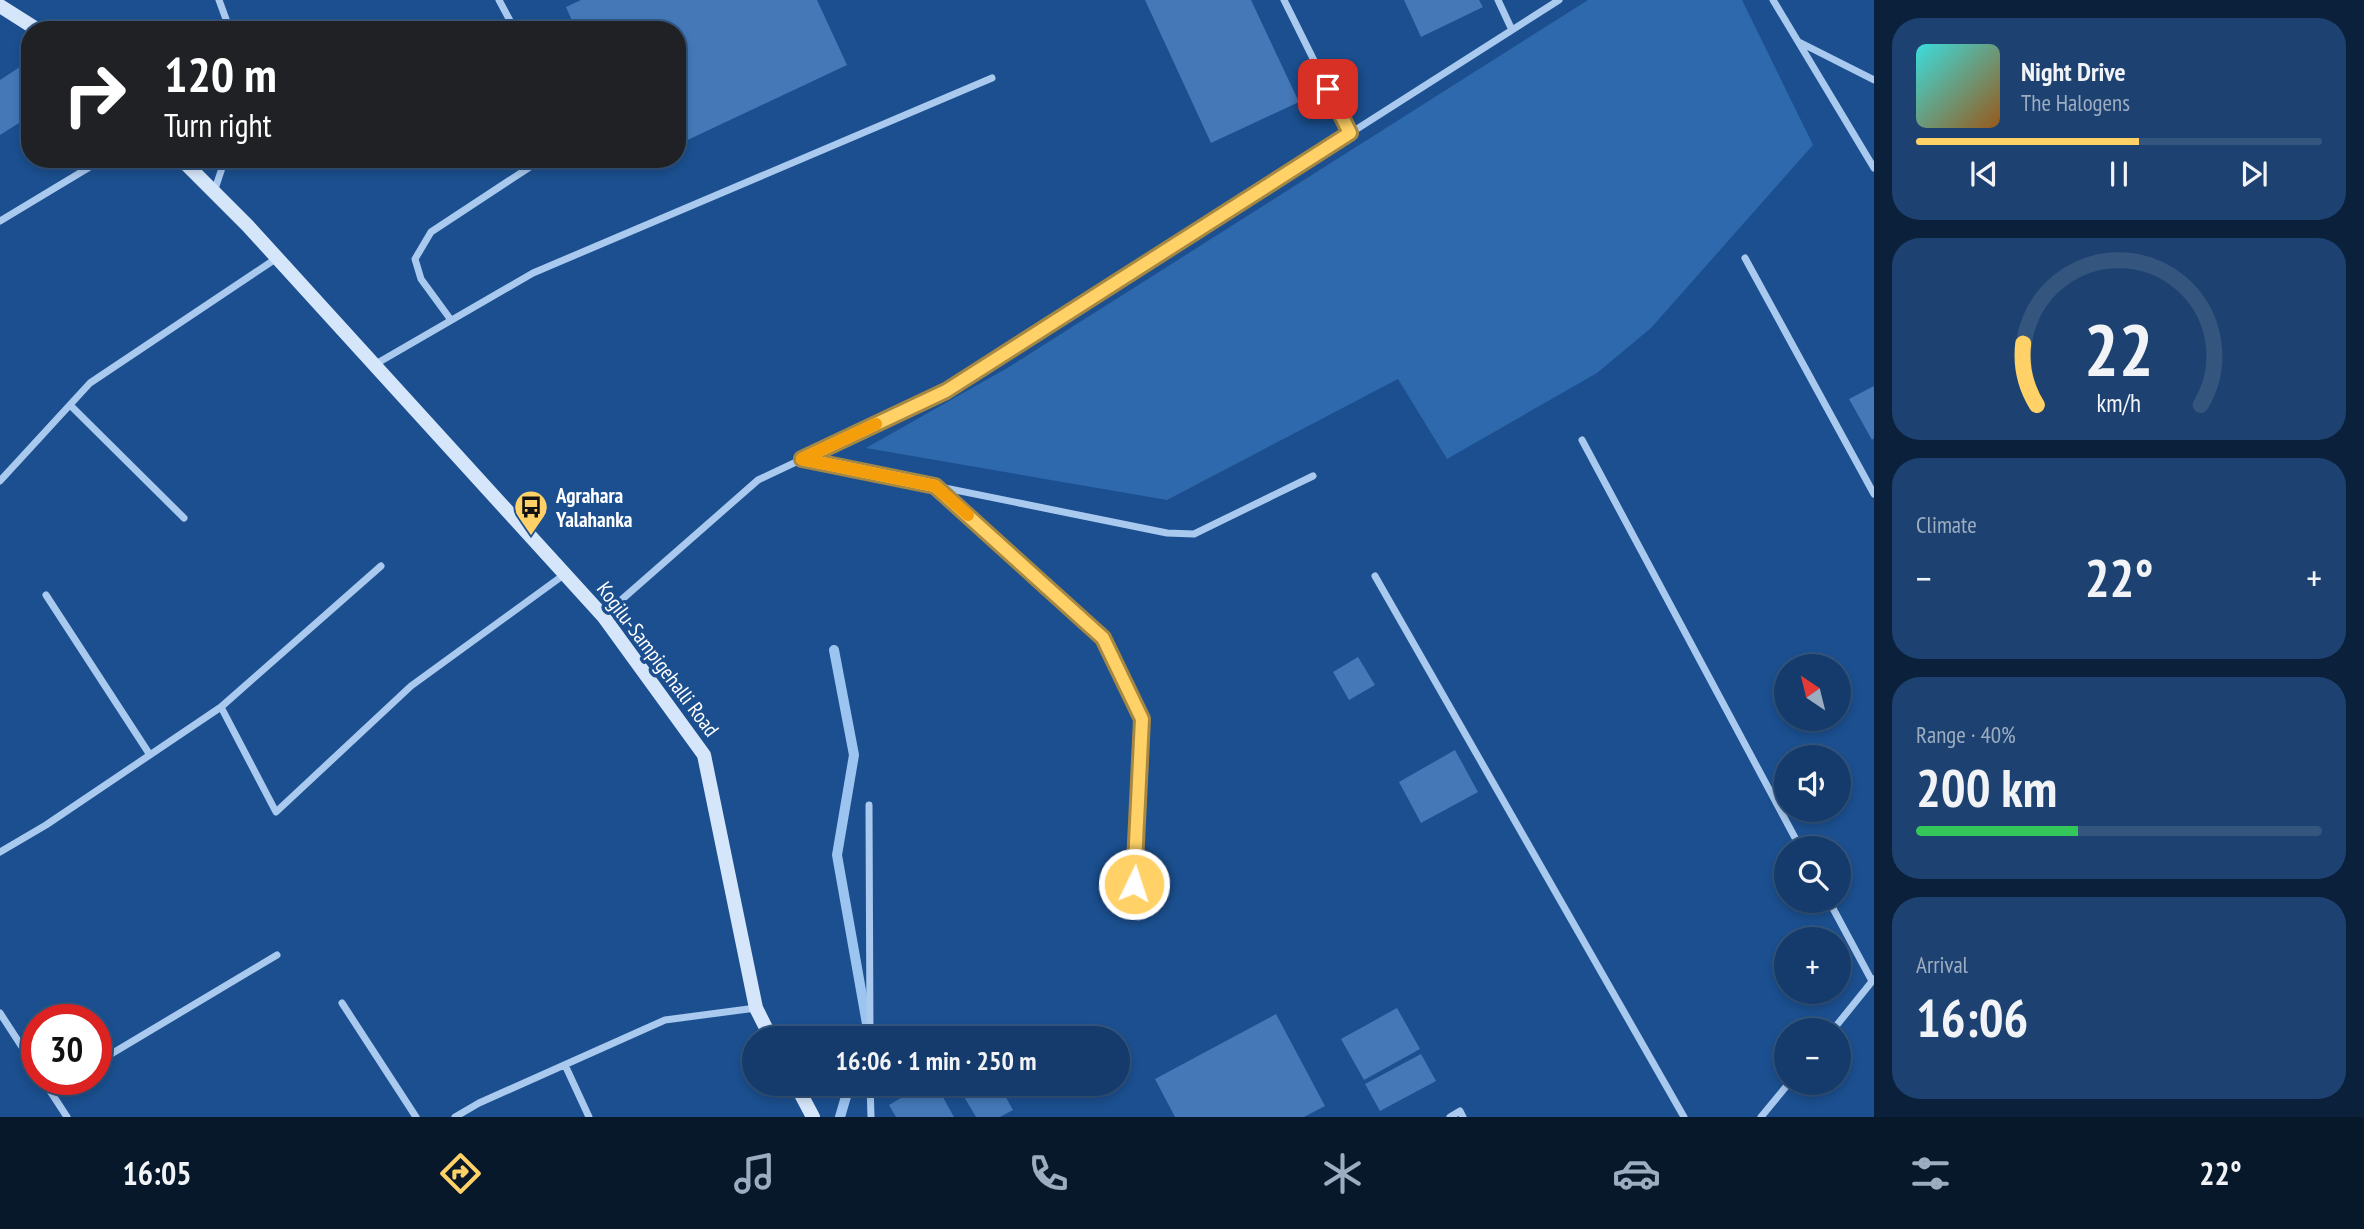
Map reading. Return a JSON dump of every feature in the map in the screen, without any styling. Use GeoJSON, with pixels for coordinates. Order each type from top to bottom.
{"type":"FeatureCollection","features":[{"type":"Feature","properties":{"kind":"street"},"geometry":{"type":"LineString","coordinates":[[219,0],[227,21]]}},
{"type":"Feature","properties":{"kind":"street"},"geometry":{"type":"LineString","coordinates":[[499,0],[510,21]]}},
{"type":"Feature","properties":{"kind":"street"},"geometry":{"type":"LineString","coordinates":[[1283,0],[1350,133]]}},
{"type":"Feature","properties":{"kind":"street"},"geometry":{"type":"LineString","coordinates":[[1498,0],[1512,30]]}},
{"type":"Feature","properties":{"kind":"street"},"geometry":{"type":"LineString","coordinates":[[603,616],[758,480],[946,391],[1559,0]]}},
{"type":"Feature","properties":{"kind":"street"},"geometry":{"type":"LineString","coordinates":[[1773,0],[1874,168]]}},
{"type":"Feature","properties":{"kind":"street"},"geometry":{"type":"LineString","coordinates":[[0,6],[24,21]]}},
{"type":"Feature","properties":{"kind":"street"},"geometry":{"type":"LineString","coordinates":[[1798,42],[1874,80]]}},
{"type":"Feature","properties":{"kind":"street"},"geometry":{"type":"LineString","coordinates":[[374,365],[533,272],[992,78]]}},
{"type":"Feature","properties":{"kind":"street"},"geometry":{"type":"LineString","coordinates":[[0,221],[88,168]]}},
{"type":"Feature","properties":{"kind":"street","name":"Kogilu-Sampigehalli Road"},"geometry":{"type":"LineString","coordinates":[[190,168],[277,258],[603,616],[704,755],[756,1008],[765,1026]]}},
{"type":"Feature","properties":{"kind":"street"},"geometry":{"type":"LineString","coordinates":[[214,192],[222,168]]}},
{"type":"Feature","properties":{"kind":"street"},"geometry":{"type":"LineString","coordinates":[[451,320],[421,279],[415,259],[431,232],[528,168]]}},
{"type":"Feature","properties":{"kind":"street"},"geometry":{"type":"LineString","coordinates":[[0,481],[90,383],[277,258]]}},
{"type":"Feature","properties":{"kind":"street"},"geometry":{"type":"LineString","coordinates":[[1745,258],[1874,494]]}},
{"type":"Feature","properties":{"kind":"street"},"geometry":{"type":"LineString","coordinates":[[70,405],[184,519]]}},
{"type":"Feature","properties":{"kind":"street"},"geometry":{"type":"LineString","coordinates":[[1581,440],[1794,836]]}},
{"type":"Feature","properties":{"kind":"street"},"geometry":{"type":"LineString","coordinates":[[802,459],[1167,533],[1194,534],[1313,476]]}},
{"type":"Feature","properties":{"kind":"street"},"geometry":{"type":"LineString","coordinates":[[935,486],[1091,626],[1111,649],[1142,719],[1144,732],[1134,884]]}},
{"type":"Feature","properties":{"kind":"street"},"geometry":{"type":"LineString","coordinates":[[0,852],[46,825],[221,707],[382,566]]}},
{"type":"Feature","properties":{"kind":"street"},"geometry":{"type":"LineString","coordinates":[[221,707],[276,812],[411,685],[565,574]]}},
{"type":"Feature","properties":{"kind":"street"},"geometry":{"type":"LineString","coordinates":[[1375,576],[1684,1117]]}},
{"type":"Feature","properties":{"kind":"street"},"geometry":{"type":"LineString","coordinates":[[46,595],[150,755]]}},
{"type":"Feature","properties":{"kind":"street"},"geometry":{"type":"LineString","coordinates":[[869,805],[870,1026]]}},
{"type":"Feature","properties":{"kind":"street"},"geometry":{"type":"LineString","coordinates":[[1836,913],[1873,980],[1842,1018]]}},
{"type":"Feature","properties":{"kind":"street"},"geometry":{"type":"LineString","coordinates":[[112,1053],[277,955]]}},
{"type":"Feature","properties":{"kind":"street"},"geometry":{"type":"LineString","coordinates":[[342,1003],[416,1117]]}},
{"type":"Feature","properties":{"kind":"street"},"geometry":{"type":"LineString","coordinates":[[455,1117],[665,1020],[756,1008]]}},
{"type":"Feature","properties":{"kind":"street"},"geometry":{"type":"LineString","coordinates":[[0,1013],[21,1045]]}},
{"type":"Feature","properties":{"kind":"street"},"geometry":{"type":"LineString","coordinates":[[565,1065],[590,1117]]}},
{"type":"Feature","properties":{"kind":"street"},"geometry":{"type":"LineString","coordinates":[[52,1095],[66,1117]]}},
{"type":"Feature","properties":{"kind":"street"},"geometry":{"type":"LineString","coordinates":[[1761,1117],[1779,1095]]}},
{"type":"Feature","properties":{"kind":"street"},"geometry":{"type":"LineString","coordinates":[[802,1096],[813,1117]]}},
{"type":"Feature","properties":{"kind":"street"},"geometry":{"type":"LineString","coordinates":[[870,1096],[871,1117]]}},
{"type":"Feature","properties":{"kind":"street"},"geometry":{"type":"LineString","coordinates":[[1450,1117],[1460,1111],[1463,1117]]}},
{"type":"Feature","properties":{"kind":"shaded area"},"geometry":{"type":"Polygon","coordinates":[[[1588,0],[1742,0],[1813,145],[1651,328],[1597,373],[1447,459],[1398,379],[1167,500],[866,448],[1009,367],[1588,0]]]}},
{"type":"Feature","properties":{"kind":"building"},"geometry":{"type":"Polygon","coordinates":[[[581,0],[817,0],[847,65],[686,141],[686,21],[572,21],[566,7],[581,0]]]}},
{"type":"Feature","properties":{"kind":"building"},"geometry":{"type":"Polygon","coordinates":[[[1145,0],[1251,0],[1299,102],[1211,143],[1145,0]]]}},
{"type":"Feature","properties":{"kind":"building"},"geometry":{"type":"Polygon","coordinates":[[[1404,0],[1479,0],[1483,7],[1421,37],[1404,0]]]}},
{"type":"Feature","properties":{"kind":"building"},"geometry":{"type":"Polygon","coordinates":[[[21,66],[21,122],[0,135],[0,80],[21,66]]]}},
{"type":"Feature","properties":{"kind":"building"},"geometry":{"type":"Polygon","coordinates":[[[1874,386],[1874,438],[1872,440],[1849,399],[1874,386]]]}},
{"type":"Feature","properties":{"kind":"building"},"geometry":{"type":"Polygon","coordinates":[[[1358,657],[1375,685],[1349,700],[1333,672],[1358,657]]]}},
{"type":"Feature","properties":{"kind":"building"},"geometry":{"type":"Polygon","coordinates":[[[1455,750],[1478,792],[1421,823],[1399,782],[1455,750]]]}},
{"type":"Feature","properties":{"kind":"building"},"geometry":{"type":"Polygon","coordinates":[[[1397,1008],[1420,1049],[1364,1080],[1341,1039],[1397,1008]]]}},
{"type":"Feature","properties":{"kind":"building"},"geometry":{"type":"Polygon","coordinates":[[[1276,1014],[1325,1106],[1304,1117],[1175,1117],[1155,1079],[1276,1014]]]}},
{"type":"Feature","properties":{"kind":"building"},"geometry":{"type":"Polygon","coordinates":[[[1421,1054],[1436,1081],[1380,1111],[1365,1084],[1421,1054]]]}},
{"type":"Feature","properties":{"kind":"building"},"geometry":{"type":"Polygon","coordinates":[[[904,1096],[942,1096],[954,1117],[896,1117],[889,1105],[904,1096]]]}},
{"type":"Feature","properties":{"kind":"building"},"geometry":{"type":"Polygon","coordinates":[[[964,1096],[1005,1096],[1013,1110],[1000,1117],[976,1117],[964,1096]]]}},
{"type":"Feature","properties":{"kind":"waterway"},"geometry":{"type":"LineString","coordinates":[[834,650],[854,755],[837,855],[866,1026]]}},
{"type":"Feature","properties":{"kind":"waterway"},"geometry":{"type":"LineString","coordinates":[[840,1117],[846,1096]]}},
{"type":"Feature","properties":{"kind":"slow traffic"},"geometry":{"type":"LineString","coordinates":[[876,424],[802,459],[935,486],[968,515]]}},
{"type":"Feature","properties":{"kind":"place","name":"Agrahara Yalahanka"},"geometry":{"type":"Point","coordinates":[531,537]}},
{"type":"Feature","properties":{"kind":"route"},"geometry":{"type":"LineString","coordinates":[[1134,884],[1144,732],[1142,719],[1111,649],[1103,638],[935,486],[802,459],[946,391],[1350,133],[1328,89]]}}]}
